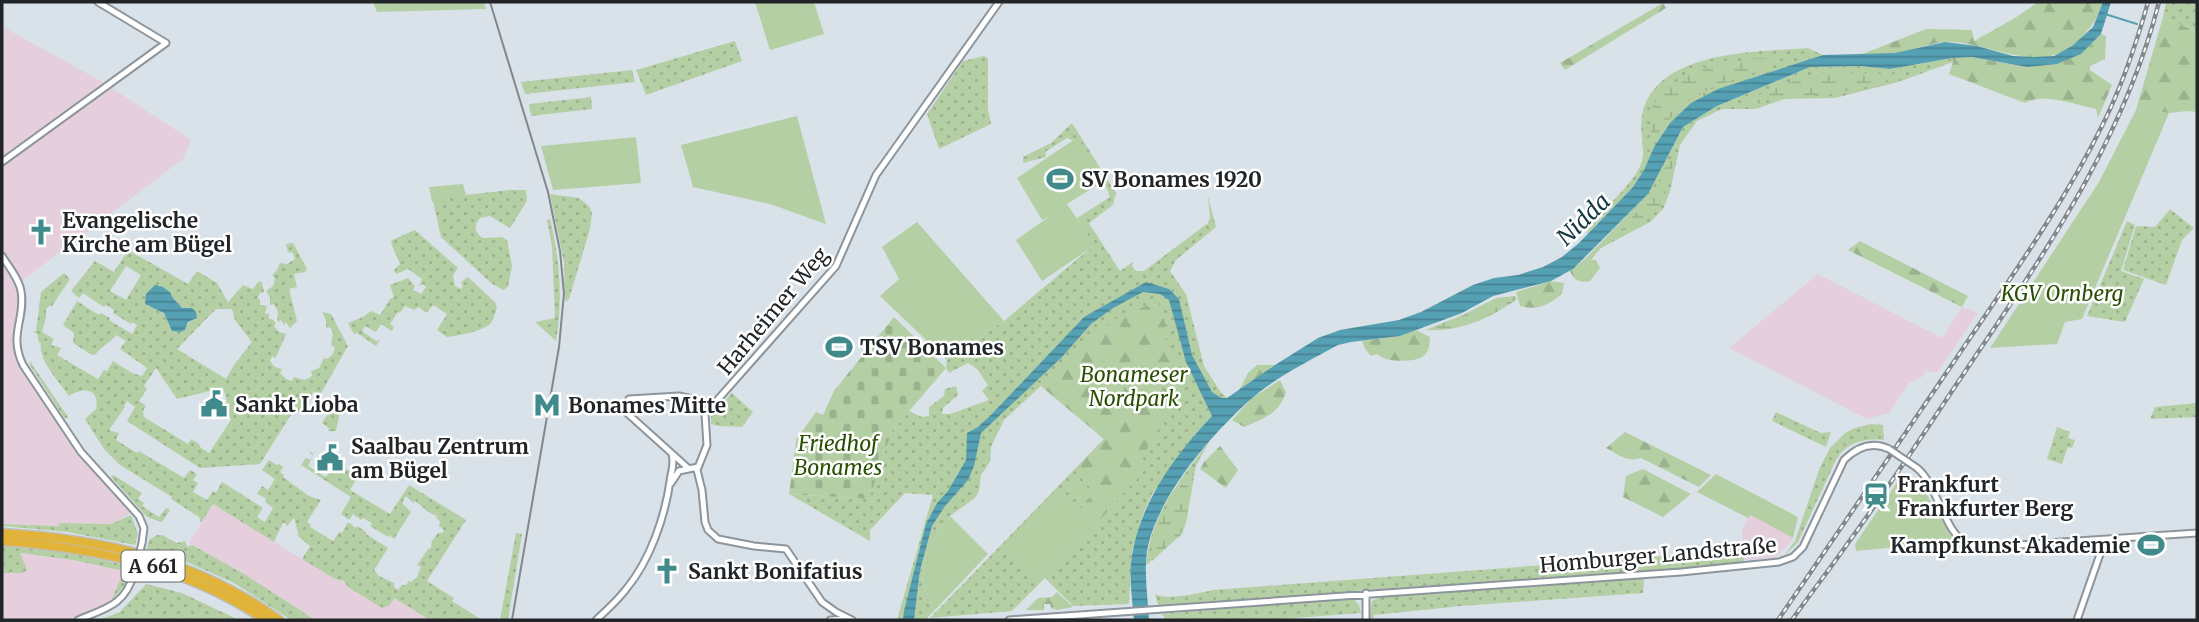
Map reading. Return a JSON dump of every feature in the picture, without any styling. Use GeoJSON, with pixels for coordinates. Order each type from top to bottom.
{"type":"FeatureCollection","features":[{"type":"Feature","properties":{"kind":"highway","name":"A 661"},"geometry":{"type":"LineString","coordinates":[[2,533],[76,540],[143,554],[217,582],[279,620]]}},
{"type":"Feature","properties":{"kind":"highway","name":"A 661"},"geometry":{"type":"LineString","coordinates":[[2,541],[75,548],[167,570],[210,588],[265,620]]}},
{"type":"Feature","properties":{"kind":"street"},"geometry":{"type":"LineString","coordinates":[[2,162],[166,43],[98,2]]}},
{"type":"Feature","properties":{"kind":"street","name":"Harheimer Weg"},"geometry":{"type":"LineString","coordinates":[[705,414],[836,266],[876,175],[999,2]]}},
{"type":"Feature","properties":{"kind":"street"},"geometry":{"type":"LineString","coordinates":[[2,256],[21,289],[22,304],[16,339],[20,359],[81,452],[135,511],[144,528],[134,574],[126,593],[115,605],[78,620]]}},
{"type":"Feature","properties":{"kind":"street"},"geometry":{"type":"LineString","coordinates":[[688,468],[627,413],[626,404],[632,397],[684,396],[696,401],[705,414],[707,445],[698,467],[705,523],[711,534],[719,539],[786,549],[834,617],[851,620]]}},
{"type":"Feature","properties":{"kind":"street","name":"Homburger Landstraße"},"geometry":{"type":"LineString","coordinates":[[1009,620],[1681,572],[1787,560],[1802,547],[1844,460],[1856,449],[1877,445],[1889,449],[1917,468],[1930,483],[1956,535],[1969,544],[1981,547],[2197,533]]}},
{"type":"Feature","properties":{"kind":"street"},"geometry":{"type":"LineString","coordinates":[[596,620],[604,617],[627,589],[659,531],[670,486],[674,461],[672,454]]}},
{"type":"Feature","properties":{"kind":"street"},"geometry":{"type":"LineString","coordinates":[[670,486],[679,471],[698,467]]}},
{"type":"Feature","properties":{"kind":"street"},"geometry":{"type":"LineString","coordinates":[[2077,620],[2105,540]]}},
{"type":"Feature","properties":{"kind":"street"},"geometry":{"type":"LineString","coordinates":[[2086,541],[2096,547],[2100,557]]}},
{"type":"Feature","properties":{"kind":"street"},"geometry":{"type":"LineString","coordinates":[[1366,593],[1366,620]]}},
{"type":"Feature","properties":{"kind":"shaded area"},"geometry":{"type":"Polygon","coordinates":[[[3,27],[101,81],[191,140],[183,159],[19,283],[18,352],[81,452],[135,511],[112,524],[2,524],[3,27]]]}},
{"type":"Feature","properties":{"kind":"shaded area"},"geometry":{"type":"Polygon","coordinates":[[[1818,274],[1942,338],[1962,307],[1978,313],[1937,373],[1926,371],[1922,377],[1909,383],[1889,413],[1867,419],[1729,348],[1818,274]]]}},
{"type":"Feature","properties":{"kind":"shaded area"},"geometry":{"type":"Polygon","coordinates":[[[213,504],[335,579],[394,598],[430,620],[315,620],[246,575],[189,543],[213,504]]]}},
{"type":"Feature","properties":{"kind":"shaded area"},"geometry":{"type":"Polygon","coordinates":[[[1750,514],[1793,538],[1774,558],[1744,560],[1742,530],[1750,514]]]}},
{"type":"Feature","properties":{"kind":"shaded area"},"geometry":{"type":"Polygon","coordinates":[[[19,553],[73,560],[125,571],[111,602],[67,620],[2,620],[2,573],[23,573],[19,553]]]}},
{"type":"Feature","properties":{"kind":"green space"},"geometry":{"type":"Polygon","coordinates":[[[373,2],[484,2],[486,9],[377,12],[373,2]]]}},
{"type":"Feature","properties":{"kind":"green space"},"geometry":{"type":"Polygon","coordinates":[[[755,2],[814,2],[824,34],[770,50],[755,2]]]}},
{"type":"Feature","properties":{"kind":"green space"},"geometry":{"type":"Polygon","coordinates":[[[2038,2],[2103,2],[2093,24],[2077,42],[2062,52],[2047,57],[2014,55],[1963,43],[1946,42],[1898,53],[1860,55],[1926,29],[1972,30],[1974,41],[2038,2]]]}},
{"type":"Feature","properties":{"kind":"green space"},"geometry":{"type":"Polygon","coordinates":[[[2166,2],[2197,2],[2197,32],[2163,17],[2166,2]]]}},
{"type":"Feature","properties":{"kind":"green space"},"geometry":{"type":"Polygon","coordinates":[[[1663,3],[1666,8],[1565,70],[1560,63],[1663,3]]]}},
{"type":"Feature","properties":{"kind":"green space"},"geometry":{"type":"Polygon","coordinates":[[[2163,17],[2197,32],[2197,112],[2136,110],[2163,17]]]}},
{"type":"Feature","properties":{"kind":"green space"},"geometry":{"type":"Polygon","coordinates":[[[2101,34],[2106,36],[2105,59],[2090,66],[2090,70],[2112,85],[2098,118],[2096,109],[2051,99],[2025,103],[1949,74],[1952,58],[1972,57],[2027,67],[2081,54],[2101,34]]]}},
{"type":"Feature","properties":{"kind":"green space"},"geometry":{"type":"Polygon","coordinates":[[[735,41],[742,61],[646,95],[636,70],[735,41]]]}},
{"type":"Feature","properties":{"kind":"green space"},"geometry":{"type":"Polygon","coordinates":[[[1808,48],[1823,55],[1759,76],[1670,123],[1633,187],[1587,234],[1589,225],[1637,172],[1643,154],[1643,111],[1653,91],[1669,76],[1689,65],[1713,58],[1808,48]]]}},
{"type":"Feature","properties":{"kind":"green space"},"geometry":{"type":"Polygon","coordinates":[[[984,56],[988,59],[988,109],[991,124],[939,149],[927,114],[963,61],[984,56]]]}},
{"type":"Feature","properties":{"kind":"green space"},"geometry":{"type":"Polygon","coordinates":[[[1761,58],[1782,58],[1751,74],[1713,87],[1687,102],[1652,141],[1651,113],[1657,99],[1667,88],[1697,72],[1761,58]]]}},
{"type":"Feature","properties":{"kind":"green space"},"geometry":{"type":"Polygon","coordinates":[[[1952,58],[1953,62],[1898,82],[1835,98],[1784,99],[1756,109],[1722,109],[1697,121],[1680,145],[1670,192],[1663,209],[1650,222],[1601,248],[1591,260],[1585,259],[1648,194],[1683,127],[1717,106],[1810,67],[1860,66],[1890,69],[1952,58]]]}},
{"type":"Feature","properties":{"kind":"green space"},"geometry":{"type":"Polygon","coordinates":[[[632,70],[635,82],[525,94],[521,82],[632,70]]]}},
{"type":"Feature","properties":{"kind":"green space"},"geometry":{"type":"Polygon","coordinates":[[[1826,72],[1895,74],[1898,77],[1833,94],[1772,98],[1744,106],[1746,100],[1788,83],[1826,72]]]}},
{"type":"Feature","properties":{"kind":"green space"},"geometry":{"type":"Polygon","coordinates":[[[591,97],[592,109],[531,116],[529,104],[591,97]]]}},
{"type":"Feature","properties":{"kind":"green space","name":"KGV Ornberg"},"geometry":{"type":"Polygon","coordinates":[[[2136,110],[2169,113],[2082,319],[2065,322],[2057,344],[1990,348],[2099,182],[2136,110]]]}},
{"type":"Feature","properties":{"kind":"green space"},"geometry":{"type":"Polygon","coordinates":[[[797,116],[826,224],[770,204],[693,187],[681,145],[797,116]]]}},
{"type":"Feature","properties":{"kind":"green space","name":"Bonameser Nordpark"},"geometry":{"type":"Polygon","coordinates":[[[1072,123],[1116,193],[1113,205],[1089,223],[1120,271],[1133,262],[1132,266],[1136,271],[1144,271],[1208,223],[1208,197],[1216,227],[1176,260],[1170,271],[1186,294],[1204,366],[1227,398],[1152,494],[1132,552],[1129,604],[1073,606],[1045,578],[1012,611],[930,618],[1104,439],[1041,386],[1004,420],[991,447],[990,462],[981,475],[979,491],[975,498],[950,516],[927,549],[922,582],[935,610],[925,620],[897,620],[933,495],[905,493],[870,530],[870,541],[789,494],[869,499],[892,431],[909,411],[922,417],[929,416],[929,407],[944,396],[945,389],[956,386],[958,395],[943,408],[942,414],[950,414],[989,400],[982,391],[988,385],[977,369],[968,363],[949,373],[946,368],[947,360],[1004,321],[1094,245],[1077,218],[1110,197],[1104,181],[1078,138],[1067,138],[1045,152],[1046,157],[1023,163],[1023,157],[1051,143],[1072,123]]]}},
{"type":"Feature","properties":{"kind":"green space"},"geometry":{"type":"Polygon","coordinates":[[[636,137],[641,183],[553,190],[541,146],[636,137]]]}},
{"type":"Feature","properties":{"kind":"green space"},"geometry":{"type":"Polygon","coordinates":[[[1078,137],[1104,181],[1067,204],[1095,245],[1042,281],[1016,240],[1050,216],[1042,220],[1017,178],[1078,137]]]}},
{"type":"Feature","properties":{"kind":"green space"},"geometry":{"type":"Polygon","coordinates":[[[1674,160],[1666,193],[1658,209],[1638,226],[1608,243],[1651,197],[1668,161],[1674,160]]]}},
{"type":"Feature","properties":{"kind":"green space"},"geometry":{"type":"Polygon","coordinates":[[[463,184],[466,195],[432,202],[429,187],[463,184]]]}},
{"type":"Feature","properties":{"kind":"green space"},"geometry":{"type":"Polygon","coordinates":[[[526,190],[527,201],[510,228],[490,216],[480,218],[476,226],[478,234],[483,238],[502,237],[507,240],[512,266],[508,287],[503,290],[491,283],[441,237],[433,201],[526,190]]]}},
{"type":"Feature","properties":{"kind":"green space"},"geometry":{"type":"Polygon","coordinates":[[[550,194],[579,198],[589,206],[592,213],[590,229],[569,299],[565,302],[564,263],[550,194]]]}},
{"type":"Feature","properties":{"kind":"green space"},"geometry":{"type":"Polygon","coordinates":[[[2170,209],[2194,228],[2182,240],[2166,285],[2123,270],[2136,226],[2155,227],[2170,209]]]}},
{"type":"Feature","properties":{"kind":"green space"},"geometry":{"type":"Polygon","coordinates":[[[550,219],[559,280],[556,341],[535,322],[555,318],[552,246],[547,220],[550,219]]]}},
{"type":"Feature","properties":{"kind":"green space"},"geometry":{"type":"Polygon","coordinates":[[[2127,221],[2135,225],[2121,271],[2144,279],[2125,322],[2087,316],[2127,221]]]}},
{"type":"Feature","properties":{"kind":"green space"},"geometry":{"type":"Polygon","coordinates":[[[917,222],[1004,321],[947,360],[880,296],[899,279],[882,247],[917,222]]]}},
{"type":"Feature","properties":{"kind":"green space"},"geometry":{"type":"Polygon","coordinates":[[[415,230],[458,268],[453,275],[455,286],[461,289],[461,282],[468,277],[495,302],[497,307],[494,317],[491,323],[483,328],[447,337],[437,330],[447,314],[433,305],[427,313],[418,307],[415,310],[405,306],[390,324],[394,327],[392,331],[381,324],[376,332],[365,326],[362,331],[376,341],[380,340],[376,346],[357,333],[354,334],[348,323],[371,311],[380,315],[394,297],[390,285],[408,278],[415,286],[413,290],[421,294],[426,287],[423,284],[419,286],[422,279],[408,269],[396,274],[394,270],[400,264],[391,243],[392,240],[415,230]]]}},
{"type":"Feature","properties":{"kind":"green space"},"geometry":{"type":"Polygon","coordinates":[[[1860,241],[1968,296],[1962,307],[1848,250],[1860,241]]]}},
{"type":"Feature","properties":{"kind":"green space"},"geometry":{"type":"Polygon","coordinates":[[[293,243],[307,269],[294,274],[297,287],[289,289],[297,321],[290,328],[286,322],[284,325],[281,320],[277,321],[278,312],[274,304],[270,305],[270,297],[266,291],[273,286],[275,278],[272,275],[280,263],[287,264],[295,259],[293,253],[288,252],[286,244],[293,243]]]}},
{"type":"Feature","properties":{"kind":"green space"},"geometry":{"type":"Polygon","coordinates":[[[128,250],[188,284],[197,271],[217,283],[228,302],[243,285],[253,289],[259,281],[262,282],[264,292],[260,293],[257,299],[260,299],[260,305],[267,306],[265,314],[269,313],[269,319],[276,323],[274,326],[279,332],[286,334],[277,355],[275,358],[272,356],[270,361],[275,367],[282,369],[280,373],[286,379],[292,381],[294,377],[305,380],[312,376],[311,371],[319,368],[324,358],[327,359],[333,354],[333,333],[330,327],[326,328],[322,312],[331,314],[348,346],[320,395],[314,391],[300,413],[294,410],[260,464],[200,468],[127,421],[135,407],[127,401],[109,430],[119,433],[116,440],[184,478],[190,470],[197,474],[193,480],[198,483],[193,492],[207,500],[213,491],[216,493],[222,482],[263,508],[257,517],[265,522],[273,508],[265,502],[266,498],[257,494],[262,486],[268,490],[275,479],[262,470],[269,460],[279,464],[283,467],[280,472],[283,477],[309,496],[321,500],[307,522],[310,527],[333,541],[339,532],[342,533],[348,522],[388,548],[374,570],[379,576],[394,583],[398,590],[417,577],[421,567],[417,565],[431,548],[438,533],[444,530],[439,526],[437,516],[406,496],[402,503],[411,512],[394,539],[389,535],[388,537],[370,526],[372,523],[363,518],[361,520],[353,514],[349,520],[341,514],[351,497],[301,465],[306,458],[310,460],[312,457],[308,466],[326,477],[338,464],[358,477],[350,490],[390,514],[409,485],[466,520],[427,581],[482,620],[430,620],[394,598],[389,606],[382,608],[348,587],[344,581],[335,579],[302,559],[310,546],[299,537],[294,518],[287,526],[283,523],[274,542],[213,504],[201,523],[199,517],[171,499],[172,497],[120,465],[104,449],[85,419],[96,409],[97,402],[93,393],[80,391],[69,396],[46,363],[37,333],[34,333],[41,292],[64,273],[70,279],[52,306],[46,309],[42,332],[54,339],[51,345],[61,348],[57,355],[98,379],[113,361],[142,376],[147,368],[120,349],[126,341],[116,335],[92,355],[73,343],[74,333],[63,325],[77,301],[99,315],[101,313],[110,318],[109,320],[132,334],[137,325],[132,322],[131,324],[113,313],[114,310],[106,305],[104,307],[83,293],[79,298],[71,291],[95,261],[114,272],[128,250]],[[126,266],[110,291],[126,300],[141,275],[126,266]],[[163,287],[147,306],[161,311],[176,332],[185,330],[189,322],[195,319],[190,308],[182,308],[163,287]],[[216,309],[177,349],[226,379],[252,342],[235,320],[232,309],[216,309]],[[156,368],[144,386],[147,389],[139,401],[146,406],[144,417],[188,444],[191,439],[209,453],[231,420],[224,390],[177,399],[156,368]]]}},
{"type":"Feature","properties":{"kind":"green space"},"geometry":{"type":"Polygon","coordinates":[[[1585,259],[1596,260],[1600,268],[1590,281],[1580,281],[1573,277],[1570,271],[1585,259]]]}},
{"type":"Feature","properties":{"kind":"green space"},"geometry":{"type":"Polygon","coordinates":[[[1551,281],[1564,283],[1562,294],[1542,306],[1520,306],[1516,292],[1551,281]]]}},
{"type":"Feature","properties":{"kind":"green space"},"geometry":{"type":"Polygon","coordinates":[[[1515,296],[1517,299],[1474,323],[1450,329],[1425,330],[1496,298],[1515,296]]]}},
{"type":"Feature","properties":{"kind":"green space","name":"Bonameser Nordpark"},"geometry":{"type":"Polygon","coordinates":[[[1158,301],[1165,322],[1164,336],[1186,384],[1144,454],[1138,478],[1094,526],[1078,511],[1094,492],[1074,470],[1104,439],[1041,386],[1116,319],[1158,301]]]}},
{"type":"Feature","properties":{"kind":"green space","name":"Friedhof Bonames"},"geometry":{"type":"Polygon","coordinates":[[[894,317],[946,368],[892,431],[869,499],[789,494],[797,435],[816,412],[823,415],[834,391],[894,317]]]}},
{"type":"Feature","properties":{"kind":"green space"},"geometry":{"type":"Polygon","coordinates":[[[1416,330],[1430,337],[1428,351],[1418,359],[1399,361],[1377,354],[1371,356],[1362,341],[1400,336],[1416,330]]]}},
{"type":"Feature","properties":{"kind":"green space"},"geometry":{"type":"Polygon","coordinates":[[[33,361],[31,363],[68,417],[65,419],[31,367],[29,363],[33,361]]]}},
{"type":"Feature","properties":{"kind":"green space"},"geometry":{"type":"Polygon","coordinates":[[[1257,365],[1275,365],[1239,391],[1248,373],[1257,365]]]}},
{"type":"Feature","properties":{"kind":"green space"},"geometry":{"type":"Polygon","coordinates":[[[1280,380],[1286,392],[1275,410],[1265,418],[1244,427],[1232,420],[1252,398],[1280,380]]]}},
{"type":"Feature","properties":{"kind":"green space"},"geometry":{"type":"Polygon","coordinates":[[[732,393],[753,412],[742,427],[711,424],[711,416],[732,393]]]}},
{"type":"Feature","properties":{"kind":"green space"},"geometry":{"type":"Polygon","coordinates":[[[2197,403],[2197,417],[2150,419],[2155,407],[2197,403]]]}},
{"type":"Feature","properties":{"kind":"green space"},"geometry":{"type":"Polygon","coordinates":[[[334,404],[341,408],[336,431],[328,431],[329,428],[322,423],[334,404]]]}},
{"type":"Feature","properties":{"kind":"green space"},"geometry":{"type":"Polygon","coordinates":[[[1776,412],[1821,433],[1831,432],[1826,447],[1772,421],[1776,412]]]}},
{"type":"Feature","properties":{"kind":"green space"},"geometry":{"type":"Polygon","coordinates":[[[1871,424],[1883,425],[1884,440],[1855,443],[1844,450],[1835,462],[1798,542],[1784,556],[1795,541],[1820,467],[1830,448],[1845,433],[1871,424]]]}},
{"type":"Feature","properties":{"kind":"green space"},"geometry":{"type":"Polygon","coordinates":[[[2057,427],[2070,432],[2068,438],[2075,440],[2072,448],[2068,447],[2062,464],[2047,459],[2057,427]]]}},
{"type":"Feature","properties":{"kind":"green space"},"geometry":{"type":"Polygon","coordinates":[[[1625,432],[1711,475],[1699,487],[1641,458],[1627,458],[1606,448],[1625,432]]]}},
{"type":"Feature","properties":{"kind":"green space"},"geometry":{"type":"Polygon","coordinates":[[[1210,440],[1196,466],[1182,534],[1146,565],[1149,546],[1161,513],[1210,440]]]}},
{"type":"Feature","properties":{"kind":"green space"},"geometry":{"type":"Polygon","coordinates":[[[1220,446],[1238,470],[1226,488],[1200,469],[1220,446]]]}},
{"type":"Feature","properties":{"kind":"green space"},"geometry":{"type":"Polygon","coordinates":[[[1194,468],[1187,517],[1180,535],[1152,561],[1154,536],[1164,512],[1194,468]]]}},
{"type":"Feature","properties":{"kind":"green space"},"geometry":{"type":"Polygon","coordinates":[[[1643,469],[1691,494],[1663,517],[1623,497],[1626,476],[1643,469]]]}},
{"type":"Feature","properties":{"kind":"green space"},"geometry":{"type":"Polygon","coordinates":[[[1716,474],[1798,517],[1793,538],[1751,515],[1748,518],[1697,492],[1716,474]]]}},
{"type":"Feature","properties":{"kind":"green space"},"geometry":{"type":"Polygon","coordinates":[[[113,475],[142,493],[138,499],[144,503],[142,506],[159,517],[166,508],[170,510],[162,522],[147,517],[111,477],[113,475]]]}},
{"type":"Feature","properties":{"kind":"green space"},"geometry":{"type":"Polygon","coordinates":[[[1073,476],[1092,494],[1082,505],[1063,488],[1073,476]]]}},
{"type":"Feature","properties":{"kind":"green space"},"geometry":{"type":"Polygon","coordinates":[[[1900,478],[1927,495],[1952,538],[1951,542],[1856,551],[1855,544],[1900,478]]]}},
{"type":"Feature","properties":{"kind":"green space"},"geometry":{"type":"Polygon","coordinates":[[[1056,490],[1094,526],[1039,583],[1001,547],[1056,490]]]}},
{"type":"Feature","properties":{"kind":"green space"},"geometry":{"type":"Polygon","coordinates":[[[131,515],[138,534],[135,545],[67,532],[2,526],[111,524],[131,515]]]}},
{"type":"Feature","properties":{"kind":"green space"},"geometry":{"type":"Polygon","coordinates":[[[950,516],[988,554],[935,610],[922,582],[927,549],[950,516]]]}},
{"type":"Feature","properties":{"kind":"green space"},"geometry":{"type":"Polygon","coordinates":[[[516,533],[522,534],[508,620],[500,620],[516,533]]]}},
{"type":"Feature","properties":{"kind":"green space"},"geometry":{"type":"Polygon","coordinates":[[[157,535],[177,543],[185,541],[187,547],[192,545],[246,575],[315,620],[291,620],[234,583],[189,563],[147,549],[149,540],[157,535]]]}},
{"type":"Feature","properties":{"kind":"green space"},"geometry":{"type":"Polygon","coordinates":[[[2,546],[71,553],[129,566],[125,585],[111,601],[124,571],[73,560],[20,553],[27,570],[23,573],[2,573],[2,546]]]}},
{"type":"Feature","properties":{"kind":"green space"},"geometry":{"type":"Polygon","coordinates":[[[1743,550],[1744,560],[1741,564],[1366,590],[1159,608],[1155,594],[1175,597],[1213,590],[1743,550]]]}},
{"type":"Feature","properties":{"kind":"green space"},"geometry":{"type":"Polygon","coordinates":[[[1641,576],[1644,580],[1643,593],[1461,606],[1374,615],[1373,620],[1369,620],[1372,601],[1383,596],[1641,576]]]}},
{"type":"Feature","properties":{"kind":"green space"},"geometry":{"type":"Polygon","coordinates":[[[146,584],[182,593],[239,620],[99,620],[120,612],[146,584]]]}},
{"type":"Feature","properties":{"kind":"green space"},"geometry":{"type":"Polygon","coordinates":[[[1057,592],[1073,607],[1057,610],[1051,608],[1050,604],[1044,604],[1044,610],[1026,610],[1038,598],[1052,597],[1057,592]]]}},
{"type":"Feature","properties":{"kind":"green space"},"geometry":{"type":"Polygon","coordinates":[[[1354,599],[1361,613],[1270,620],[1166,620],[1162,614],[1354,599]]]}},
{"type":"Feature","properties":{"kind":"water"},"geometry":{"type":"Polygon","coordinates":[[[2103,2],[2111,2],[2101,34],[2081,54],[2057,64],[2027,67],[1972,57],[1890,69],[1860,66],[1810,67],[1717,106],[1683,127],[1648,194],[1573,269],[1551,281],[1493,296],[1462,313],[1400,336],[1338,345],[1282,376],[1251,399],[1220,429],[1176,485],[1154,526],[1148,546],[1146,574],[1149,620],[1134,620],[1131,567],[1138,530],[1163,477],[1212,416],[1186,362],[1169,300],[1160,294],[1143,292],[1091,324],[1062,357],[981,433],[968,480],[932,526],[920,570],[914,620],[903,620],[926,524],[966,460],[967,433],[991,415],[1084,317],[1146,282],[1169,289],[1179,299],[1192,355],[1212,392],[1221,398],[1227,398],[1318,338],[1340,330],[1399,320],[1421,312],[1473,285],[1494,278],[1518,275],[1562,257],[1633,187],[1670,123],[1691,103],[1718,89],[1823,55],[1895,53],[1945,42],[1977,46],[2013,56],[2054,56],[2072,46],[2093,27],[2103,2]]]}},
{"type":"Feature","properties":{"kind":"water"},"geometry":{"type":"Polygon","coordinates":[[[155,285],[170,292],[182,308],[192,308],[196,312],[197,318],[188,322],[185,330],[172,331],[164,313],[145,304],[146,294],[155,285]]]}},
{"type":"Feature","properties":{"kind":"waterway"},"geometry":{"type":"LineString","coordinates":[[2105,14],[2137,24]]}},
{"type":"Feature","properties":{"kind":"tram line"},"geometry":{"type":"LineString","coordinates":[[490,2],[548,192],[560,251],[564,293],[559,347],[512,620]]}},
{"type":"Feature","properties":{"kind":"railway"},"geometry":{"type":"LineString","coordinates":[[1778,620],[2056,208],[2088,154],[2116,96],[2148,2]]}},
{"type":"Feature","properties":{"kind":"railway"},"geometry":{"type":"LineString","coordinates":[[1792,620],[1900,470],[2062,223],[2086,181],[2128,94],[2159,2]]}},
{"type":"Feature","properties":{"kind":"place","name":"SV Bonames 1920"},"geometry":{"type":"Point","coordinates":[1060,179]}},
{"type":"Feature","properties":{"kind":"place","name":"Evangelische Kirche am Bügel"},"geometry":{"type":"Point","coordinates":[41,232]}},
{"type":"Feature","properties":{"kind":"place","name":"TSV Bonames"},"geometry":{"type":"Point","coordinates":[839,347]}},
{"type":"Feature","properties":{"kind":"place","name":"Sankt Lioba"},"geometry":{"type":"Point","coordinates":[214,404]}},
{"type":"Feature","properties":{"kind":"place","name":"Bonames Mitte"},"geometry":{"type":"Point","coordinates":[547,405]}},
{"type":"Feature","properties":{"kind":"place","name":"Saalbau Zentrum am Bügel"},"geometry":{"type":"Point","coordinates":[330,458]}},
{"type":"Feature","properties":{"kind":"place","name":"Frankfurt Frankfurter Berg"},"geometry":{"type":"Point","coordinates":[1876,496]}},
{"type":"Feature","properties":{"kind":"place","name":"Kampfkunst Akademie"},"geometry":{"type":"Point","coordinates":[2151,545]}},
{"type":"Feature","properties":{"kind":"place","name":"Sankt Bonifatius"},"geometry":{"type":"Point","coordinates":[667,571]}},
{"type":"Feature","properties":{"kind":"water label","name":"Nidda"},"geometry":{"type":"Point","coordinates":[1583,219]}}]}
